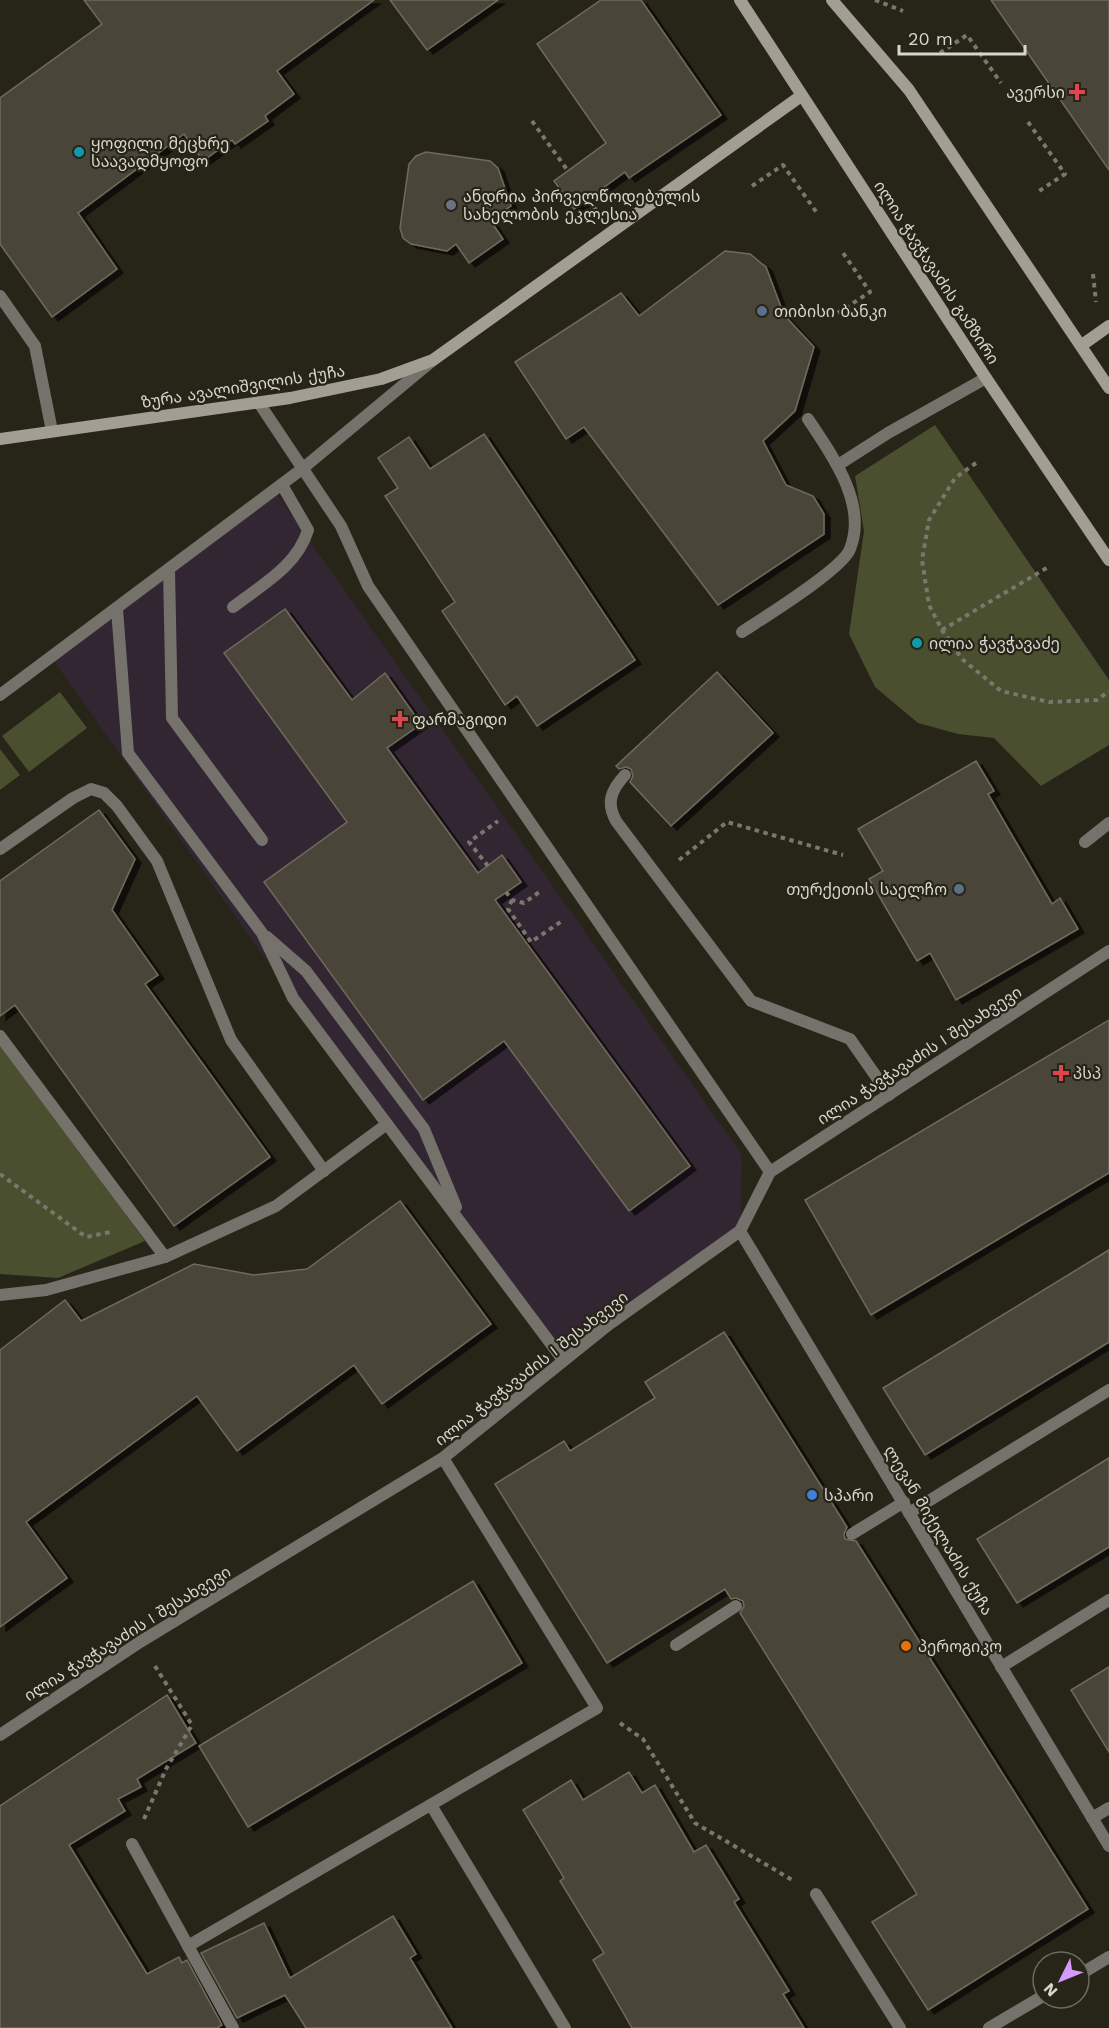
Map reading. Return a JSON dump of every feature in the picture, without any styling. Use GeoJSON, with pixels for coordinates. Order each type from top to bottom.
{"type":"FeatureCollection","features":[{"type":"Feature","properties":{"kind":"main road","name":"ილია ჭავჭავაძის გამზირი"},"geometry":{"type":"LineString","coordinates":[[740,0],[986,378],[1109,560]]}},
{"type":"Feature","properties":{"kind":"main road"},"geometry":{"type":"LineString","coordinates":[[832,0],[909,90],[1109,388]]}},
{"type":"Feature","properties":{"kind":"main road","name":"ზურა ავალიშვილის ქუჩა"},"geometry":{"type":"LineString","coordinates":[[0,439],[259,403],[381,379],[433,360],[801,96]]}},
{"type":"Feature","properties":{"kind":"main road"},"geometry":{"type":"LineString","coordinates":[[1082,345],[1104,330]]}},
{"type":"Feature","properties":{"kind":"street"},"geometry":{"type":"LineString","coordinates":[[0,296],[35,346],[52,431]]}},
{"type":"Feature","properties":{"kind":"street"},"geometry":{"type":"LineString","coordinates":[[0,695],[282,485],[433,360]]}},
{"type":"Feature","properties":{"kind":"street"},"geometry":{"type":"LineString","coordinates":[[838,465],[888,433],[986,378]]}},
{"type":"Feature","properties":{"kind":"street"},"geometry":{"type":"LineString","coordinates":[[259,403],[341,526],[368,586],[770,1172]]}},
{"type":"Feature","properties":{"kind":"street"},"geometry":{"type":"LineString","coordinates":[[742,632],[815,583],[850,551],[856,516],[838,465],[808,419]]}},
{"type":"Feature","properties":{"kind":"street"},"geometry":{"type":"LineString","coordinates":[[233,607],[290,564],[303,546],[308,530],[282,485]]}},
{"type":"Feature","properties":{"kind":"street"},"geometry":{"type":"LineString","coordinates":[[169,570],[172,718],[262,840]]}},
{"type":"Feature","properties":{"kind":"street"},"geometry":{"type":"LineString","coordinates":[[117,609],[128,753],[261,933],[293,998],[563,1360]]}},
{"type":"Feature","properties":{"kind":"street"},"geometry":{"type":"LineString","coordinates":[[625,775],[611,796],[610,810],[751,1001],[850,1039],[889,1095]]}},
{"type":"Feature","properties":{"kind":"street"},"geometry":{"type":"LineString","coordinates":[[0,849],[73,798],[91,789],[104,794],[117,806],[157,861],[231,1040],[324,1171]]}},
{"type":"Feature","properties":{"kind":"street"},"geometry":{"type":"LineString","coordinates":[[1085,842],[1109,823]]}},
{"type":"Feature","properties":{"kind":"street"},"geometry":{"type":"LineString","coordinates":[[261,933],[306,971],[424,1130],[464,1225]]}},
{"type":"Feature","properties":{"kind":"street","name":"ილია ჭავჭავაძის I შესახვევი"},"geometry":{"type":"LineString","coordinates":[[0,1735],[140,1642],[442,1458],[563,1360],[740,1231],[770,1172],[1109,951]]}},
{"type":"Feature","properties":{"kind":"street"},"geometry":{"type":"LineString","coordinates":[[0,1036],[165,1257]]}},
{"type":"Feature","properties":{"kind":"street"},"geometry":{"type":"LineString","coordinates":[[0,1295],[46,1290],[165,1257],[276,1206],[387,1124]]}},
{"type":"Feature","properties":{"kind":"street","name":"ლევან მიქელაძის ქუჩა"},"geometry":{"type":"LineString","coordinates":[[740,1231],[1109,1846]]}},
{"type":"Feature","properties":{"kind":"street"},"geometry":{"type":"LineString","coordinates":[[852,1534],[907,1507],[1109,1390]]}},
{"type":"Feature","properties":{"kind":"street"},"geometry":{"type":"LineString","coordinates":[[188,1946],[597,1708],[442,1458]]}},
{"type":"Feature","properties":{"kind":"street"},"geometry":{"type":"LineString","coordinates":[[1000,1667],[1109,1600]]}},
{"type":"Feature","properties":{"kind":"street"},"geometry":{"type":"LineString","coordinates":[[676,1645],[736,1606]]}},
{"type":"Feature","properties":{"kind":"street"},"geometry":{"type":"LineString","coordinates":[[431,1805],[565,2028]]}},
{"type":"Feature","properties":{"kind":"street"},"geometry":{"type":"LineString","coordinates":[[1092,1818],[1109,1808]]}},
{"type":"Feature","properties":{"kind":"street"},"geometry":{"type":"LineString","coordinates":[[132,1844],[233,2028]]}},
{"type":"Feature","properties":{"kind":"street"},"geometry":{"type":"LineString","coordinates":[[816,1894],[900,2028]]}},
{"type":"Feature","properties":{"kind":"street"},"geometry":{"type":"LineString","coordinates":[[1091,1968],[1109,1958]]}},
{"type":"Feature","properties":{"kind":"street"},"geometry":{"type":"LineString","coordinates":[[989,2028],[1031,2003]]}},
{"type":"Feature","properties":{"kind":"path"},"geometry":{"type":"LineString","coordinates":[[875,0],[903,11]]}},
{"type":"Feature","properties":{"kind":"path"},"geometry":{"type":"LineString","coordinates":[[940,53],[968,35],[1001,83]]}},
{"type":"Feature","properties":{"kind":"path"},"geometry":{"type":"LineString","coordinates":[[532,122],[568,171]]}},
{"type":"Feature","properties":{"kind":"path"},"geometry":{"type":"LineString","coordinates":[[1028,122],[1065,174],[1036,193]]}},
{"type":"Feature","properties":{"kind":"path"},"geometry":{"type":"LineString","coordinates":[[752,186],[783,165],[817,213]]}},
{"type":"Feature","properties":{"kind":"path"},"geometry":{"type":"LineString","coordinates":[[588,199],[597,211]]}},
{"type":"Feature","properties":{"kind":"path"},"geometry":{"type":"LineString","coordinates":[[838,313],[870,292],[841,250]]}},
{"type":"Feature","properties":{"kind":"path"},"geometry":{"type":"LineString","coordinates":[[976,463],[956,478],[929,520],[922,560],[929,605],[942,630],[962,659],[1001,691],[1049,702],[1096,700],[1109,691]]}},
{"type":"Feature","properties":{"kind":"path"},"geometry":{"type":"LineString","coordinates":[[942,630],[1050,566]]}},
{"type":"Feature","properties":{"kind":"path"},"geometry":{"type":"LineString","coordinates":[[658,877],[727,822],[843,855]]}},
{"type":"Feature","properties":{"kind":"path"},"geometry":{"type":"LineString","coordinates":[[485,830],[469,842],[488,866]]}},
{"type":"Feature","properties":{"kind":"path"},"geometry":{"type":"LineString","coordinates":[[506,892],[512,900],[524,903],[533,896]]}},
{"type":"Feature","properties":{"kind":"path"},"geometry":{"type":"LineString","coordinates":[[512,900],[508,909],[531,942],[585,905]]}},
{"type":"Feature","properties":{"kind":"path"},"geometry":{"type":"LineString","coordinates":[[0,1174],[86,1237],[142,1227]]}},
{"type":"Feature","properties":{"kind":"path"},"geometry":{"type":"LineString","coordinates":[[132,1844],[166,1769],[192,1725],[170,1689]]}},
{"type":"Feature","properties":{"kind":"path"},"geometry":{"type":"LineString","coordinates":[[597,1708],[643,1739],[695,1823],[816,1894]]}},
{"type":"Feature","properties":{"kind":"shaded area"},"geometry":{"type":"Polygon","coordinates":[[[274,490],[742,1155],[740,1231],[563,1360],[293,998],[51,657],[274,490]]]}},
{"type":"Feature","properties":{"kind":"green space"},"geometry":{"type":"Polygon","coordinates":[[[935,425],[1109,680],[1109,745],[1041,786],[994,738],[958,734],[918,723],[875,687],[849,634],[864,531],[855,476],[935,425]]]}},
{"type":"Feature","properties":{"kind":"green space"},"geometry":{"type":"Polygon","coordinates":[[[60,692],[87,728],[29,772],[2,736],[60,692]]]}},
{"type":"Feature","properties":{"kind":"green space"},"geometry":{"type":"Polygon","coordinates":[[[0,749],[20,775],[0,790],[0,749]]]}},
{"type":"Feature","properties":{"kind":"green space"},"geometry":{"type":"Polygon","coordinates":[[[0,1040],[145,1241],[58,1278],[0,1274],[0,1040]]]}},
{"type":"Feature","properties":{"kind":"building","name":"ყოფილი მეცხრე საავადმყოფო"},"geometry":{"type":"Polygon","coordinates":[[[84,0],[374,0],[277,71],[294,94],[265,116],[268,121],[235,144],[232,140],[203,161],[184,134],[78,213],[117,269],[52,317],[0,244],[0,98],[102,24],[84,0]]]}},
{"type":"Feature","properties":{"kind":"building"},"geometry":{"type":"Polygon","coordinates":[[[390,0],[498,0],[427,50],[390,0]]]}},
{"type":"Feature","properties":{"kind":"building"},"geometry":{"type":"Polygon","coordinates":[[[601,0],[641,0],[721,115],[629,178],[625,172],[574,209],[554,181],[606,143],[537,44],[601,0]]]}},
{"type":"Feature","properties":{"kind":"building"},"geometry":{"type":"Polygon","coordinates":[[[991,0],[1109,0],[1109,170],[991,0]]]}},
{"type":"Feature","properties":{"kind":"building","name":"ანდრია პირველწოდებულის სახელობის ეკლესია"},"geometry":{"type":"Polygon","coordinates":[[[426,152],[490,161],[498,168],[511,206],[490,220],[503,239],[469,263],[456,244],[447,251],[411,244],[403,238],[400,228],[409,164],[416,156],[426,152]]]}},
{"type":"Feature","properties":{"kind":"building"},"geometry":{"type":"Polygon","coordinates":[[[725,251],[750,254],[766,267],[784,315],[814,347],[795,411],[763,441],[786,485],[813,496],[824,514],[824,534],[718,605],[584,427],[566,439],[515,362],[621,293],[639,316],[725,251]]]}},
{"type":"Feature","properties":{"kind":"building"},"geometry":{"type":"Polygon","coordinates":[[[484,434],[635,660],[537,726],[517,696],[505,705],[442,611],[455,602],[385,496],[398,488],[378,458],[409,437],[430,469],[484,434]]]}},
{"type":"Feature","properties":{"kind":"building"},"geometry":{"type":"Polygon","coordinates":[[[285,609],[352,700],[385,673],[421,724],[387,748],[478,873],[502,855],[521,882],[495,900],[690,1166],[629,1211],[504,1041],[423,1100],[264,882],[347,822],[224,653],[285,609]]]}},
{"type":"Feature","properties":{"kind":"building"},"geometry":{"type":"Polygon","coordinates":[[[717,672],[773,733],[671,826],[630,782],[633,776],[631,769],[626,767],[619,769],[616,766],[717,672]]]}},
{"type":"Feature","properties":{"kind":"building","name":"თურქეთის საელჩო"},"geometry":{"type":"Polygon","coordinates":[[[976,761],[994,791],[988,794],[1052,904],[1060,898],[1078,929],[956,1000],[930,953],[917,961],[869,879],[883,871],[858,829],[976,761]]]}},
{"type":"Feature","properties":{"kind":"building"},"geometry":{"type":"Polygon","coordinates":[[[99,810],[135,859],[112,910],[158,975],[145,984],[270,1157],[174,1226],[15,1005],[0,1016],[0,881],[99,810]]]}},
{"type":"Feature","properties":{"kind":"building"},"geometry":{"type":"Polygon","coordinates":[[[1109,1020],[1109,1173],[871,1315],[805,1200],[1109,1020]]]}},
{"type":"Feature","properties":{"kind":"building"},"geometry":{"type":"Polygon","coordinates":[[[400,1201],[491,1324],[382,1404],[354,1365],[237,1451],[197,1396],[26,1522],[67,1578],[0,1627],[0,1350],[65,1300],[81,1321],[194,1264],[254,1275],[307,1269],[400,1201]]]}},
{"type":"Feature","properties":{"kind":"building"},"geometry":{"type":"Polygon","coordinates":[[[1109,1250],[1109,1342],[925,1455],[883,1388],[1109,1250]]]}},
{"type":"Feature","properties":{"kind":"building"},"geometry":{"type":"Polygon","coordinates":[[[724,1332],[847,1527],[844,1534],[845,1539],[856,1541],[1088,1909],[928,2010],[872,1922],[917,1894],[740,1613],[744,1606],[743,1601],[736,1598],[731,1599],[725,1589],[607,1663],[495,1484],[564,1441],[570,1451],[655,1398],[645,1382],[724,1332]]]}},
{"type":"Feature","properties":{"kind":"building"},"geometry":{"type":"Polygon","coordinates":[[[1109,1458],[1109,1547],[1017,1603],[977,1539],[1109,1458]]]}},
{"type":"Feature","properties":{"kind":"building"},"geometry":{"type":"Polygon","coordinates":[[[473,1581],[522,1663],[248,1827],[199,1746],[473,1581]]]}},
{"type":"Feature","properties":{"kind":"building"},"geometry":{"type":"Polygon","coordinates":[[[1109,1667],[1109,1752],[1071,1690],[1109,1667]]]}},
{"type":"Feature","properties":{"kind":"building"},"geometry":{"type":"Polygon","coordinates":[[[167,1695],[196,1743],[137,1779],[141,1787],[118,1799],[125,1811],[69,1845],[147,1974],[179,1957],[182,1963],[187,1960],[222,2025],[217,2028],[0,2028],[0,1806],[167,1695]]]}},
{"type":"Feature","properties":{"kind":"building"},"geometry":{"type":"Polygon","coordinates":[[[629,1772],[642,1793],[655,1785],[694,1852],[706,1845],[739,1899],[734,1902],[789,1991],[783,1994],[804,2028],[632,2028],[593,1960],[604,1953],[560,1881],[564,1878],[523,1810],[571,1780],[583,1800],[629,1772]]]}},
{"type":"Feature","properties":{"kind":"building"},"geometry":{"type":"Polygon","coordinates":[[[393,1916],[416,1954],[410,1958],[452,2028],[306,2028],[285,1995],[237,2018],[201,1953],[264,1923],[290,1978],[393,1916]]]}},
{"type":"Feature","properties":{"kind":"place","name":"ავერსი"},"geometry":{"type":"Point","coordinates":[1077,92]}},
{"type":"Feature","properties":{"kind":"place","name":"ყოფილი მეცხრე საავადმყოფო"},"geometry":{"type":"Point","coordinates":[79,152]}},
{"type":"Feature","properties":{"kind":"place","name":"ანდრია პირველწოდებულის სახელობის ეკლესია"},"geometry":{"type":"Point","coordinates":[451,205]}},
{"type":"Feature","properties":{"kind":"place","name":"თიბისი ბანკი"},"geometry":{"type":"Point","coordinates":[762,311]}},
{"type":"Feature","properties":{"kind":"place","name":"ილია ჭავჭავაძე"},"geometry":{"type":"Point","coordinates":[917,643]}},
{"type":"Feature","properties":{"kind":"place","name":"ფარმაგიდი"},"geometry":{"type":"Point","coordinates":[400,719]}},
{"type":"Feature","properties":{"kind":"place","name":"თურქეთის საელჩო"},"geometry":{"type":"Point","coordinates":[959,889]}},
{"type":"Feature","properties":{"kind":"place","name":"პსპ"},"geometry":{"type":"Point","coordinates":[1061,1073]}},
{"type":"Feature","properties":{"kind":"place","name":"სპარი"},"geometry":{"type":"Point","coordinates":[812,1495]}},
{"type":"Feature","properties":{"kind":"place","name":"პეროგიკო"},"geometry":{"type":"Point","coordinates":[906,1646]}}]}
